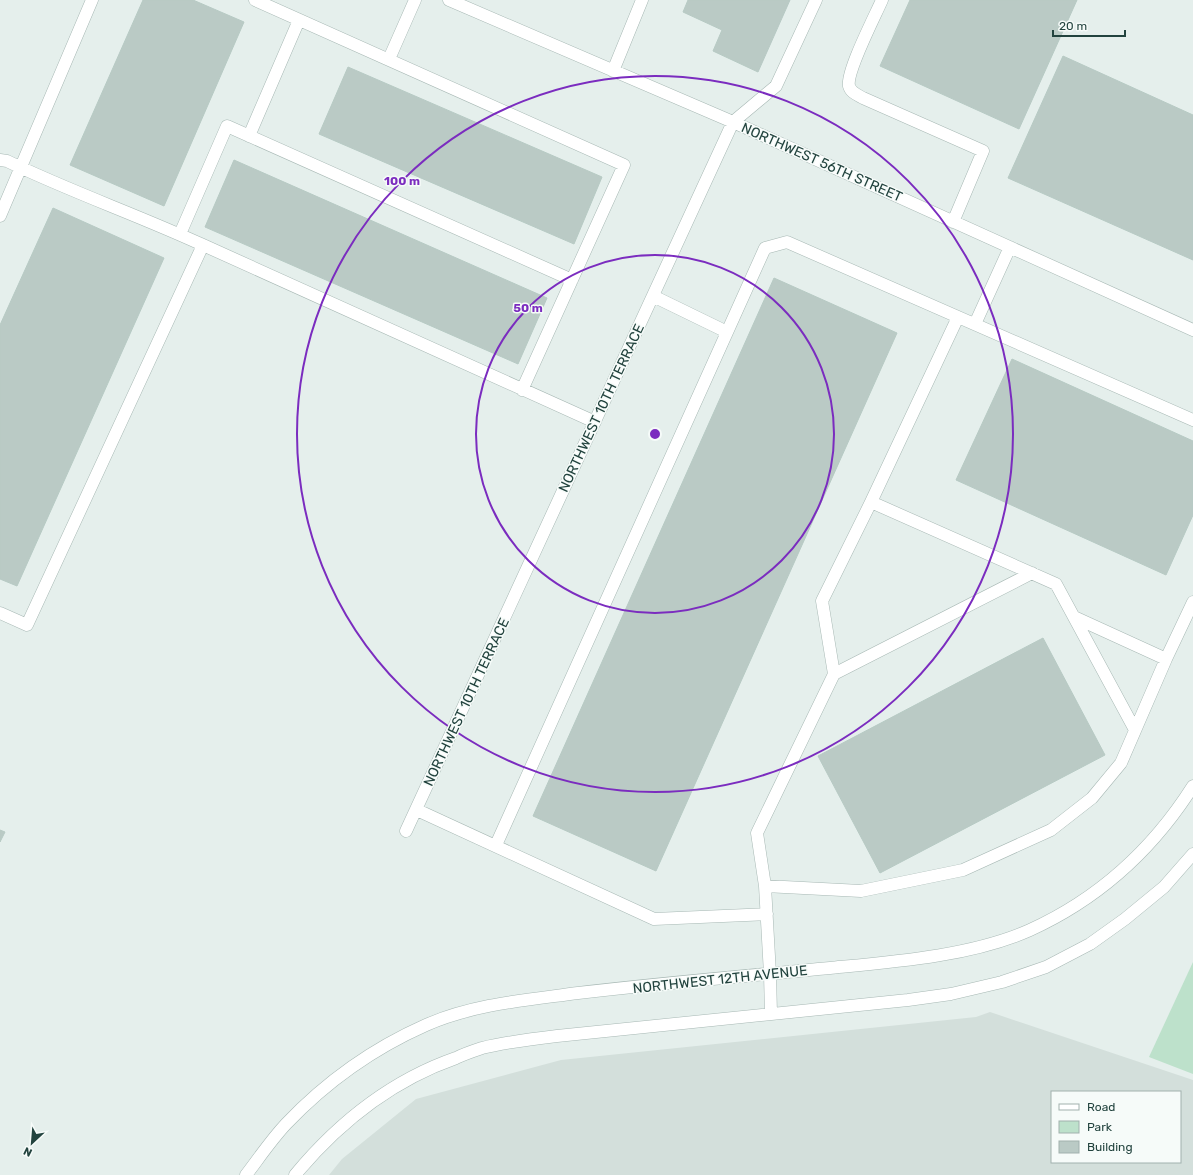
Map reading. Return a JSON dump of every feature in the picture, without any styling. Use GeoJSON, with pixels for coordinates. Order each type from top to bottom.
{"type":"FeatureCollection","features":[{"type":"Feature","properties":{"kind":"street"},"geometry":{"type":"LineString","coordinates":[[0,216],[92,0]]}},
{"type":"Feature","properties":{"kind":"street"},"geometry":{"type":"LineString","coordinates":[[255,0],[624,164],[522,390]]}},
{"type":"Feature","properties":{"kind":"street"},"geometry":{"type":"LineString","coordinates":[[389,59],[415,0]]}},
{"type":"Feature","properties":{"kind":"street","name":"NORTHWEST 56TH STREET"},"geometry":{"type":"LineString","coordinates":[[449,0],[733,122],[1193,330]]}},
{"type":"Feature","properties":{"kind":"street"},"geometry":{"type":"LineString","coordinates":[[613,71],[642,0]]}},
{"type":"Feature","properties":{"kind":"street","name":"NORTHWEST 10TH TERRACE"},"geometry":{"type":"LineString","coordinates":[[406,831],[733,122],[776,86],[816,0]]}},
{"type":"Feature","properties":{"kind":"street"},"geometry":{"type":"LineString","coordinates":[[882,0],[854,63],[849,86],[853,92],[863,98],[983,151],[953,222]]}},
{"type":"Feature","properties":{"kind":"street"},"geometry":{"type":"LineString","coordinates":[[249,136],[299,20]]}},
{"type":"Feature","properties":{"kind":"street"},"geometry":{"type":"LineString","coordinates":[[180,234],[228,126],[572,280]]}},
{"type":"Feature","properties":{"kind":"street"},"geometry":{"type":"LineString","coordinates":[[0,160],[7,161],[53,183],[180,234],[595,422]]}},
{"type":"Feature","properties":{"kind":"street"},"geometry":{"type":"LineString","coordinates":[[496,845],[764,248],[787,242],[1192,417]]}},
{"type":"Feature","properties":{"kind":"street"},"geometry":{"type":"LineString","coordinates":[[0,613],[27,625],[203,245]]}},
{"type":"Feature","properties":{"kind":"street"},"geometry":{"type":"LineString","coordinates":[[975,324],[1010,247]]}},
{"type":"Feature","properties":{"kind":"street"},"geometry":{"type":"LineString","coordinates":[[653,296],[727,332]]}},
{"type":"Feature","properties":{"kind":"street"},"geometry":{"type":"LineString","coordinates":[[771,1014],[765,886],[757,833],[834,674],[822,601],[872,502],[958,317]]}},
{"type":"Feature","properties":{"kind":"street"},"geometry":{"type":"LineString","coordinates":[[872,502],[1056,584],[1135,730]]}},
{"type":"Feature","properties":{"kind":"street"},"geometry":{"type":"LineString","coordinates":[[834,674],[1032,573]]}},
{"type":"Feature","properties":{"kind":"street"},"geometry":{"type":"LineString","coordinates":[[765,886],[861,891],[963,870],[1051,830],[1092,798],[1121,763],[1166,659],[1193,602]]}},
{"type":"Feature","properties":{"kind":"street"},"geometry":{"type":"LineString","coordinates":[[1074,617],[1166,659]]}},
{"type":"Feature","properties":{"kind":"street","name":"NORTHWEST 12TH AVENUE"},"geometry":{"type":"LineString","coordinates":[[246,1175],[286,1124],[317,1094],[352,1066],[389,1044],[427,1025],[468,1010],[511,1002],[598,991],[859,965],[944,954],[989,944],[1028,931],[1070,910],[1117,875],[1139,855],[1168,823],[1193,786]]}},
{"type":"Feature","properties":{"kind":"street"},"geometry":{"type":"LineString","coordinates":[[416,810],[496,845],[654,920],[766,914]]}},
{"type":"Feature","properties":{"kind":"street"},"geometry":{"type":"LineString","coordinates":[[295,1175],[315,1151],[343,1124],[374,1100],[408,1079],[443,1062],[480,1049],[517,1040],[908,1000],[951,994],[1002,982],[1046,967],[1090,944],[1125,920],[1164,887],[1193,854]]}},
{"type":"Feature","properties":{"kind":"shaded area"},"geometry":{"type":"Polygon","coordinates":[[[990,1012],[1193,1080],[1193,1175],[329,1175],[342,1159],[416,1099],[561,1060],[976,1017],[990,1012]]]}},
{"type":"Feature","properties":{"kind":"green space"},"geometry":{"type":"Polygon","coordinates":[[[1193,962],[1193,1074],[1149,1057],[1193,962]]]}},
{"type":"Feature","properties":{"kind":"building"},"geometry":{"type":"Polygon","coordinates":[[[143,0],[193,0],[244,22],[164,206],[70,165],[143,0]]]}},
{"type":"Feature","properties":{"kind":"building"},"geometry":{"type":"Polygon","coordinates":[[[688,0],[790,0],[758,72],[713,51],[722,30],[683,12],[688,0]]]}},
{"type":"Feature","properties":{"kind":"building"},"geometry":{"type":"Polygon","coordinates":[[[910,0],[1077,0],[1019,129],[880,66],[910,0]]]}},
{"type":"Feature","properties":{"kind":"building"},"geometry":{"type":"Polygon","coordinates":[[[1063,56],[1193,115],[1193,260],[1008,178],[1063,56]]]}},
{"type":"Feature","properties":{"kind":"building"},"geometry":{"type":"Polygon","coordinates":[[[348,67],[602,177],[574,244],[319,134],[348,67]]]}},
{"type":"Feature","properties":{"kind":"building"},"geometry":{"type":"Polygon","coordinates":[[[234,160],[547,298],[518,364],[205,227],[234,160]]]}},
{"type":"Feature","properties":{"kind":"building"},"geometry":{"type":"Polygon","coordinates":[[[53,208],[164,258],[17,586],[0,579],[0,325],[53,208]]]}},
{"type":"Feature","properties":{"kind":"building"},"geometry":{"type":"Polygon","coordinates":[[[774,278],[897,333],[656,871],[533,816],[774,278]]]}},
{"type":"Feature","properties":{"kind":"building"},"geometry":{"type":"Polygon","coordinates":[[[1012,359],[1193,441],[1193,515],[1166,575],[956,480],[1012,359]]]}},
{"type":"Feature","properties":{"kind":"building"},"geometry":{"type":"Polygon","coordinates":[[[1043,638],[1105,755],[880,873],[818,756],[1043,638]]]}},
{"type":"Feature","properties":{"kind":"building"},"geometry":{"type":"Polygon","coordinates":[[[0,830],[5,832],[0,842],[0,830]]]}}]}
